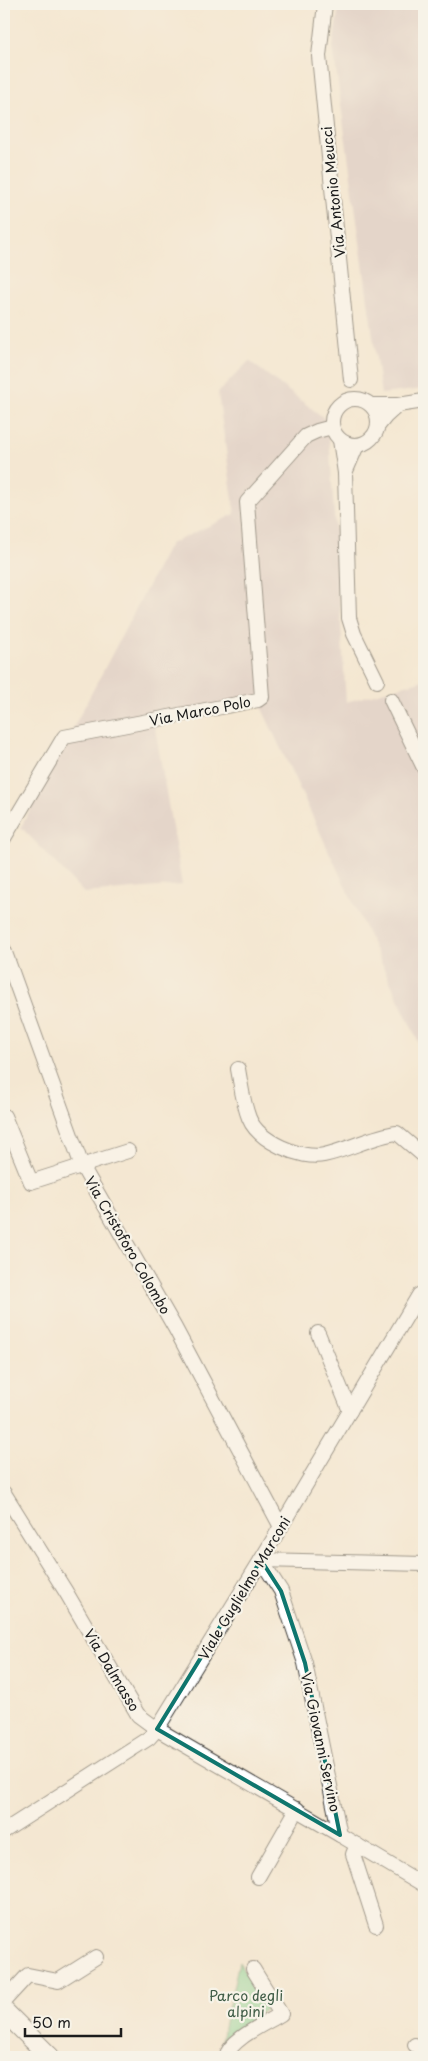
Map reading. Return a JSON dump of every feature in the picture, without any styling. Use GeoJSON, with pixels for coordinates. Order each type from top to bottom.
{"type":"FeatureCollection","features":[{"type":"Feature","properties":{"kind":"main road"},"geometry":{"type":"LineString","coordinates":[[4,2011],[50,2057]]}},
{"type":"Feature","properties":{"kind":"street","name":"Via Antonio Meucci"},"geometry":{"type":"LineString","coordinates":[[325,4],[319,56],[351,380]]}},
{"type":"Feature","properties":{"kind":"street"},"geometry":{"type":"LineString","coordinates":[[351,380],[346,400],[333,413],[332,427],[340,440],[345,473],[349,618],[354,634],[377,681]]}},
{"type":"Feature","properties":{"kind":"street"},"geometry":{"type":"LineString","coordinates":[[351,380],[379,418],[378,426]]}},
{"type":"Feature","properties":{"kind":"street"},"geometry":{"type":"LineString","coordinates":[[346,400],[398,405],[424,401]]}},
{"type":"Feature","properties":{"kind":"street"},"geometry":{"type":"LineString","coordinates":[[340,440],[350,445],[357,445],[371,439],[378,426],[398,405]]}},
{"type":"Feature","properties":{"kind":"street","name":"Via Marco Polo"},"geometry":{"type":"LineString","coordinates":[[4,838],[64,737],[258,700],[262,697],[247,502],[306,436],[332,427]]}},
{"type":"Feature","properties":{"kind":"street"},"geometry":{"type":"LineString","coordinates":[[345,473],[357,445]]}},
{"type":"Feature","properties":{"kind":"street"},"geometry":{"type":"LineString","coordinates":[[391,700],[424,768]]}},
{"type":"Feature","properties":{"kind":"street","name":"Via Cristoforo Colombo"},"geometry":{"type":"LineString","coordinates":[[4,950],[82,1166],[175,1328],[281,1527]]}},
{"type":"Feature","properties":{"kind":"street"},"geometry":{"type":"LineString","coordinates":[[238,1070],[250,1120],[260,1133],[280,1147],[304,1156],[323,1156],[397,1133],[424,1156]]}},
{"type":"Feature","properties":{"kind":"street"},"geometry":{"type":"LineString","coordinates":[[4,1116],[31,1182],[128,1151]]}},
{"type":"Feature","properties":{"kind":"street","name":"Viale Guglielmo Marconi"},"geometry":{"type":"LineString","coordinates":[[4,1831],[149,1738],[157,1729],[281,1527],[419,1295],[424,1292]]}},
{"type":"Feature","properties":{"kind":"street"},"geometry":{"type":"LineString","coordinates":[[318,1333],[350,1411]]}},
{"type":"Feature","properties":{"kind":"street","name":"Via Dalmasso"},"geometry":{"type":"LineString","coordinates":[[4,1493],[66,1592],[138,1715],[157,1729],[340,1835]]}},
{"type":"Feature","properties":{"kind":"street"},"geometry":{"type":"LineString","coordinates":[[261,1560],[424,1564]]}},
{"type":"Feature","properties":{"kind":"street","name":"Via Giovanni Servino"},"geometry":{"type":"LineString","coordinates":[[261,1560],[280,1591],[305,1663],[340,1835]]}},
{"type":"Feature","properties":{"kind":"street"},"geometry":{"type":"LineString","coordinates":[[258,1876],[297,1809]]}},
{"type":"Feature","properties":{"kind":"street"},"geometry":{"type":"LineString","coordinates":[[340,1835],[424,1885]]}},
{"type":"Feature","properties":{"kind":"street"},"geometry":{"type":"LineString","coordinates":[[357,1845],[353,1854],[376,1926]]}},
{"type":"Feature","properties":{"kind":"street"},"geometry":{"type":"LineString","coordinates":[[4,2000],[28,1974],[58,1981],[96,1956]]}},
{"type":"Feature","properties":{"kind":"street"},"geometry":{"type":"LineString","coordinates":[[226,2057],[228,2048],[282,2014],[253,1969]]}},
{"type":"Feature","properties":{"kind":"highlighted area"},"geometry":{"type":"Polygon","coordinates":[[[261,1560],[281,1591],[305,1663],[340,1835],[157,1729],[261,1560]]]}},
{"type":"Feature","properties":{"kind":"shaded area"},"geometry":{"type":"Polygon","coordinates":[[[339,4],[424,4],[424,389],[381,394],[333,47],[339,4]]]}},
{"type":"Feature","properties":{"kind":"shaded area"},"geometry":{"type":"Polygon","coordinates":[[[249,361],[328,421],[346,702],[424,680],[424,1054],[258,700],[155,728],[182,885],[84,893],[21,827],[170,544],[235,514],[218,393],[249,361]]]}},
{"type":"Feature","properties":{"kind":"green space","name":"Parco degli alpini"},"geometry":{"type":"Polygon","coordinates":[[[239,1962],[267,2008],[221,2040],[239,1962]]]}}]}
